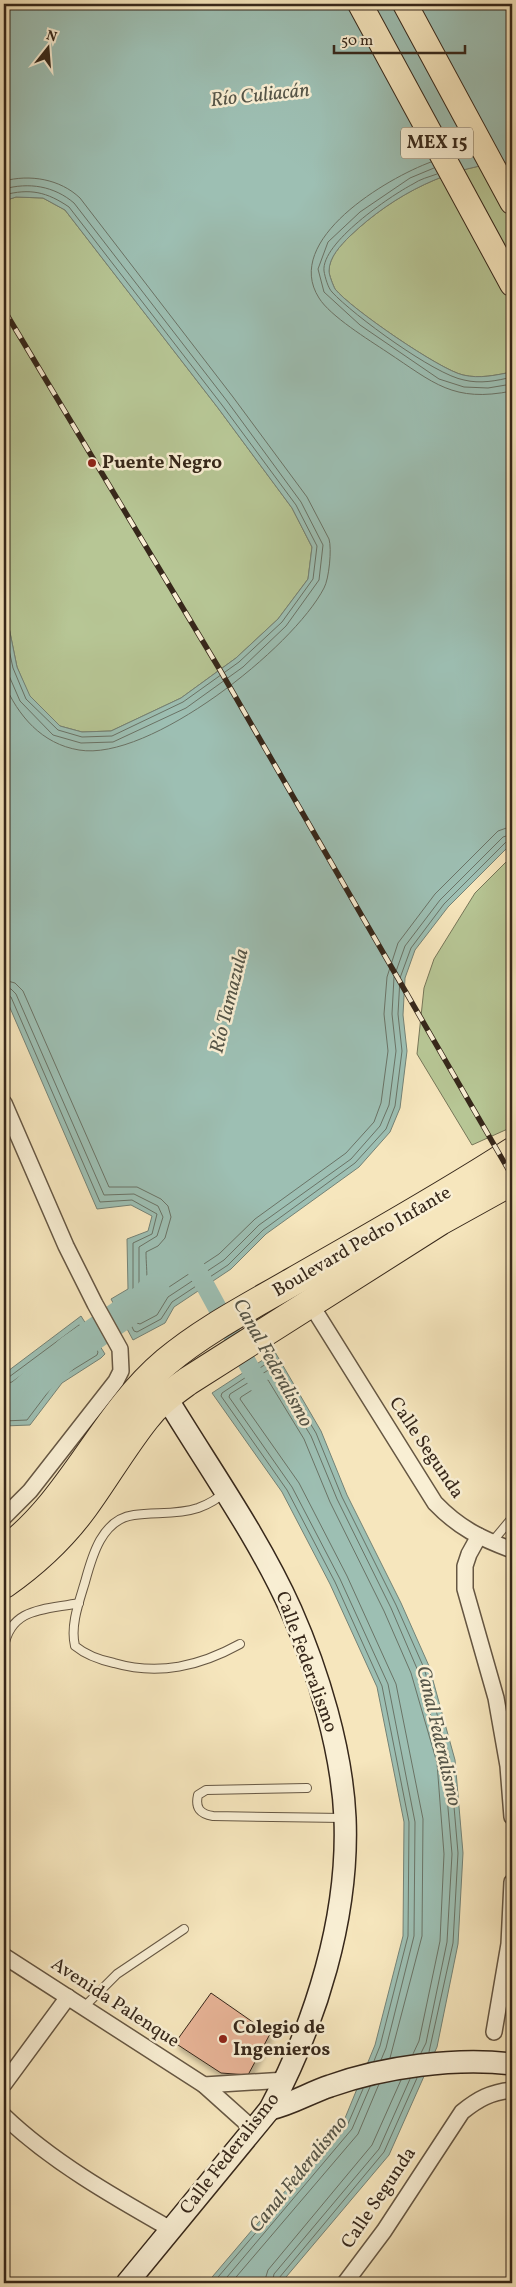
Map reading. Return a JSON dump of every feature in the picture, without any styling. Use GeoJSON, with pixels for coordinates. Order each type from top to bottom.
{"type":"FeatureCollection","features":[{"type":"Feature","properties":{"kind":"highway","name":"Boulevard Pedro Infante"},"geometry":{"type":"LineString","coordinates":[[4,1551],[41,1517],[131,1398],[165,1363],[186,1346],[261,1300],[464,1184],[512,1152]]}},
{"type":"Feature","properties":{"kind":"highway","name":"Boulevard Pedro Infante"},"geometry":{"type":"LineString","coordinates":[[4,1584],[50,1547],[83,1509],[146,1418],[166,1397],[188,1380],[440,1221],[512,1182]]}},
{"type":"Feature","properties":{"kind":"highway"},"geometry":{"type":"LineString","coordinates":[[440,1221],[479,1204],[512,1186]]}},
{"type":"Feature","properties":{"kind":"main road","name":"MEX 15"},"geometry":{"type":"LineString","coordinates":[[360,4],[512,284]]}},
{"type":"Feature","properties":{"kind":"main road","name":"MEX 15"},"geometry":{"type":"LineString","coordinates":[[405,4],[512,202]]}},
{"type":"Feature","properties":{"kind":"main road","name":"Calle Federalismo"},"geometry":{"type":"LineString","coordinates":[[127,2283],[270,2109],[286,2080],[324,1974],[335,1928],[342,1884],[345,1818],[341,1773],[330,1722],[291,1610],[266,1560],[166,1397]]}},
{"type":"Feature","properties":{"kind":"main road"},"geometry":{"type":"LineString","coordinates":[[270,2109],[292,2104],[330,2086],[376,2073],[436,2064],[512,2064]]}},
{"type":"Feature","properties":{"kind":"street"},"geometry":{"type":"LineString","coordinates":[[4,1103],[66,1246],[120,1349],[121,1371],[116,1381],[30,1491],[4,1517]]}},
{"type":"Feature","properties":{"kind":"street","name":"Calle Segunda"},"geometry":{"type":"LineString","coordinates":[[310,1303],[435,1503],[451,1520],[485,1539],[512,1550]]}},
{"type":"Feature","properties":{"kind":"street"},"geometry":{"type":"LineString","coordinates":[[485,1539],[468,1554],[465,1566],[465,1589],[496,1698],[508,1766],[512,1816]]}},
{"type":"Feature","properties":{"kind":"street"},"geometry":{"type":"LineString","coordinates":[[494,2032],[509,1944],[512,1882]]}},
{"type":"Feature","properties":{"kind":"street","name":"Avenida Palenque"},"geometry":{"type":"LineString","coordinates":[[4,1956],[204,2085],[253,2129]]}},
{"type":"Feature","properties":{"kind":"street"},"geometry":{"type":"LineString","coordinates":[[4,2084],[68,1997]]}},
{"type":"Feature","properties":{"kind":"street"},"geometry":{"type":"LineString","coordinates":[[204,2085],[286,2080]]}},
{"type":"Feature","properties":{"kind":"street","name":"Calle Segunda"},"geometry":{"type":"LineString","coordinates":[[344,2283],[384,2231],[462,2112],[475,2101],[489,2094],[512,2090]]}},
{"type":"Feature","properties":{"kind":"street"},"geometry":{"type":"LineString","coordinates":[[4,2116],[54,2156],[133,2208],[172,2230]]}},
{"type":"Feature","properties":{"kind":"lane"},"geometry":{"type":"LineString","coordinates":[[224,1492],[218,1499],[189,1511],[132,1515],[122,1518],[112,1525],[96,1547],[79,1603],[73,1638],[75,1646],[92,1656],[118,1665],[145,1669],[171,1669],[205,1662],[240,1644]]}},
{"type":"Feature","properties":{"kind":"lane"},"geometry":{"type":"LineString","coordinates":[[485,1539],[512,1518]]}},
{"type":"Feature","properties":{"kind":"lane"},"geometry":{"type":"LineString","coordinates":[[4,1647],[10,1626],[23,1615],[79,1603]]}},
{"type":"Feature","properties":{"kind":"lane"},"geometry":{"type":"LineString","coordinates":[[307,1788],[206,1790],[198,1795],[196,1802],[198,1809],[204,1815],[213,1816],[345,1818]]}},
{"type":"Feature","properties":{"kind":"lane"},"geometry":{"type":"LineString","coordinates":[[84,2007],[116,1974],[184,1930]]}},
{"type":"Feature","properties":{"kind":"green space"},"geometry":{"type":"Polygon","coordinates":[[[512,162],[512,372],[482,377],[463,375],[416,351],[344,298],[335,289],[330,275],[331,261],[343,243],[367,221],[385,207],[425,184],[467,169],[489,164],[512,162]]]}},
{"type":"Feature","properties":{"kind":"green space"},"geometry":{"type":"Polygon","coordinates":[[[16,197],[43,198],[65,210],[218,408],[292,508],[312,547],[308,579],[278,619],[236,658],[181,698],[111,731],[82,732],[60,726],[29,696],[17,667],[4,603],[4,201],[16,197]]]}},
{"type":"Feature","properties":{"kind":"green space"},"geometry":{"type":"Polygon","coordinates":[[[512,856],[512,1127],[472,1145],[417,1054],[424,988],[434,959],[475,893],[512,856]]]}},
{"type":"Feature","properties":{"kind":"water","name":"Río Culiacán"},"geometry":{"type":"Polygon","coordinates":[[[4,4],[512,4],[512,162],[489,164],[467,169],[425,184],[405,195],[367,221],[339,247],[333,256],[329,271],[335,289],[344,298],[376,323],[435,362],[452,371],[476,377],[512,372],[512,843],[448,907],[415,950],[405,978],[403,1015],[407,1051],[400,1108],[390,1132],[359,1167],[266,1234],[231,1269],[174,1307],[165,1323],[133,1340],[111,1299],[128,1289],[127,1239],[148,1231],[152,1216],[131,1205],[97,1209],[4,994],[4,603],[17,667],[30,696],[60,726],[82,732],[111,731],[181,698],[236,658],[278,619],[308,579],[312,547],[292,508],[218,408],[65,210],[43,198],[16,197],[4,201],[4,4]]]}},
{"type":"Feature","properties":{"kind":"water"},"geometry":{"type":"Polygon","coordinates":[[[81,1316],[105,1354],[62,1383],[30,1425],[4,1426],[4,1374],[81,1316]]]}},
{"type":"Feature","properties":{"kind":"water"},"geometry":{"type":"Polygon","coordinates":[[[275,1352],[321,1431],[347,1495],[401,1603],[429,1666],[455,1760],[463,1853],[458,1944],[437,2047],[389,2155],[281,2283],[207,2283],[343,2123],[375,2045],[403,1936],[404,1822],[377,1687],[330,1584],[282,1492],[212,1393],[275,1352]]]}},
{"type":"Feature","properties":{"kind":"building","name":"Colegio de Ingenieros"},"geometry":{"type":"Polygon","coordinates":[[[211,1993],[270,2034],[248,2075],[221,2073],[175,2043],[211,1993]]]}},
{"type":"Feature","properties":{"kind":"waterway","name":"Canal Federalismo"},"geometry":{"type":"LineString","coordinates":[[193,1263],[262,1390]]}},
{"type":"Feature","properties":{"kind":"waterway","name":"Río Tamazula"},"geometry":{"type":"LineString","coordinates":[[4,1405],[14,1402],[71,1350],[145,1299],[154,1289]]}},
{"type":"Feature","properties":{"kind":"railway"},"geometry":{"type":"LineString","coordinates":[[4,310],[220,670],[512,1176]]}},
{"type":"Feature","properties":{"kind":"place","name":"Puente Negro"},"geometry":{"type":"Point","coordinates":[92,463]}},
{"type":"Feature","properties":{"kind":"place","name":"Colegio de Ingenieros"},"geometry":{"type":"Point","coordinates":[223,2039]}}]}
